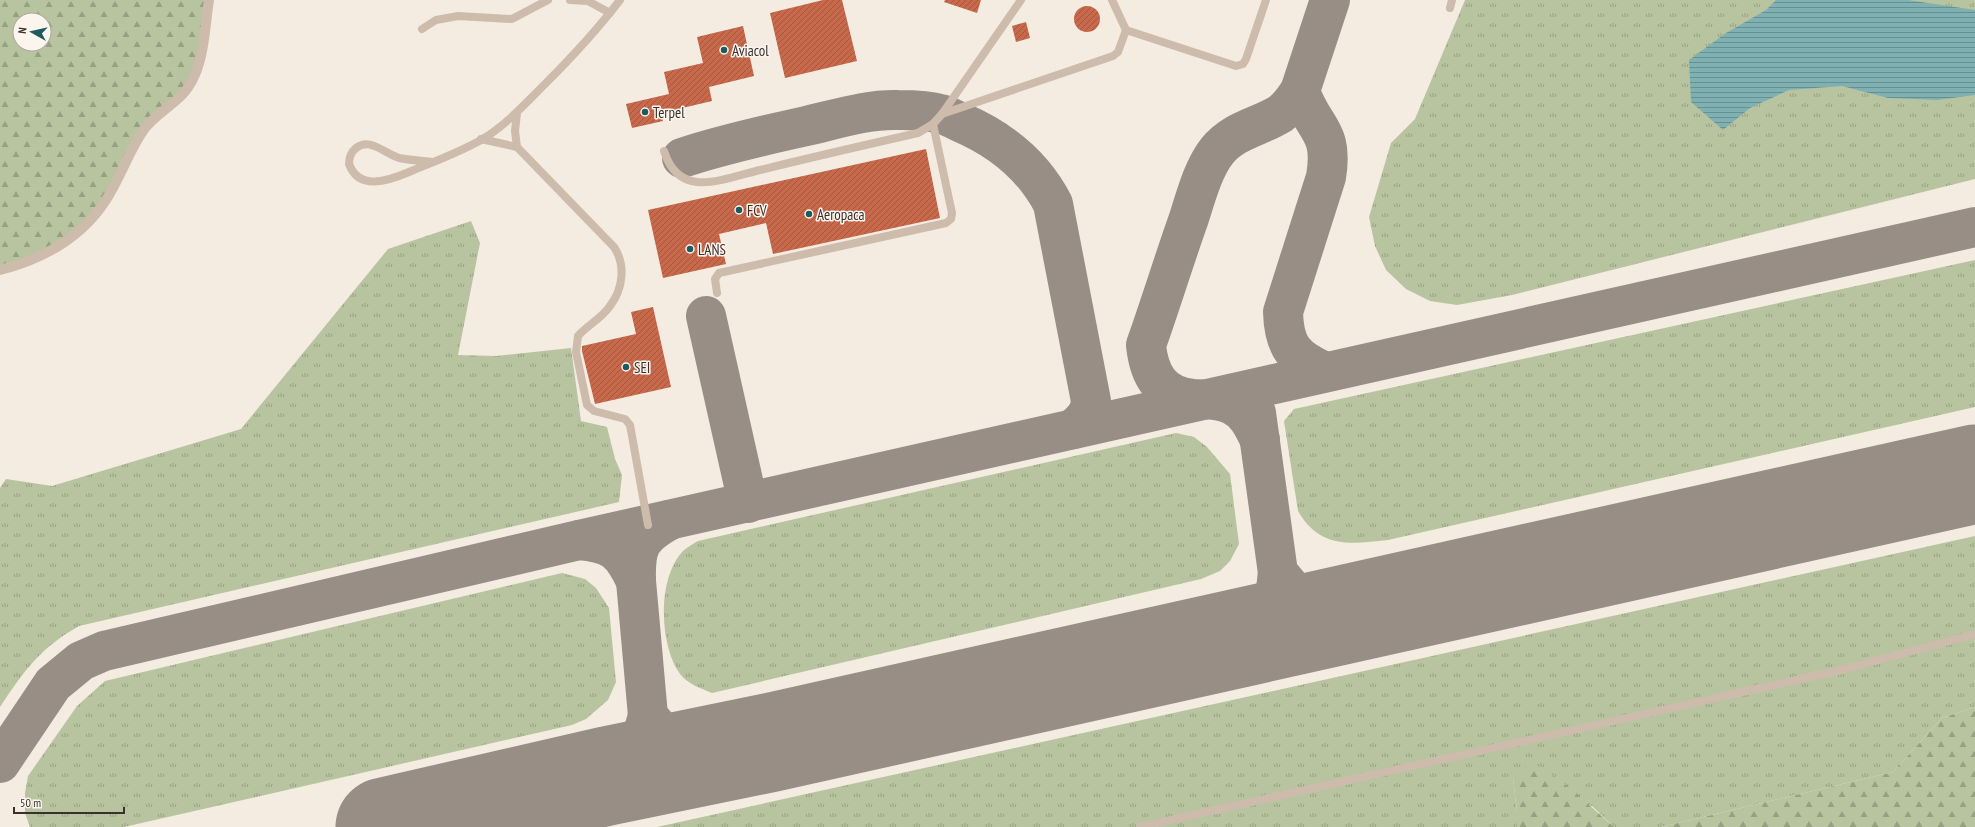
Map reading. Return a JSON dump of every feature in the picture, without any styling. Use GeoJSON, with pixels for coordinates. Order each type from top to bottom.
{"type":"FeatureCollection","features":[{"type":"Feature","properties":{"kind":"street"},"geometry":{"type":"LineString","coordinates":[[0,270],[23,265],[58,247],[94,216],[107,199],[142,131],[160,112],[182,94],[193,77],[201,60],[209,0]]}},
{"type":"Feature","properties":{"kind":"lane"},"geometry":{"type":"LineString","coordinates":[[422,29],[436,20],[458,16],[512,19],[548,0]]}},
{"type":"Feature","properties":{"kind":"lane"},"geometry":{"type":"LineString","coordinates":[[570,0],[588,1],[610,13]]}},
{"type":"Feature","properties":{"kind":"lane"},"geometry":{"type":"LineString","coordinates":[[433,162],[397,157],[374,145],[367,144],[356,147],[352,152],[349,164],[355,176],[370,182],[396,178],[433,162],[481,139],[517,113],[592,36],[620,0]]}},
{"type":"Feature","properties":{"kind":"lane"},"geometry":{"type":"LineString","coordinates":[[664,151],[667,161],[678,174],[687,180],[698,182],[733,176],[918,133],[933,124],[942,114],[1021,0]]}},
{"type":"Feature","properties":{"kind":"lane"},"geometry":{"type":"LineString","coordinates":[[942,114],[1112,56],[1118,52],[1126,30],[1112,0]]}},
{"type":"Feature","properties":{"kind":"lane"},"geometry":{"type":"LineString","coordinates":[[1126,30],[1239,66],[1246,59],[1266,0]]}},
{"type":"Feature","properties":{"kind":"lane"},"geometry":{"type":"LineString","coordinates":[[517,113],[515,131],[517,147]]}},
{"type":"Feature","properties":{"kind":"lane"},"geometry":{"type":"LineString","coordinates":[[717,293],[715,279],[719,273],[946,223],[951,219],[952,213],[933,124]]}},
{"type":"Feature","properties":{"kind":"lane"},"geometry":{"type":"LineString","coordinates":[[481,139],[517,147],[614,247],[622,263],[620,284],[613,301],[610,306],[578,336],[576,352],[587,405],[594,411],[625,420],[630,425],[648,525]]}},
{"type":"Feature","properties":{"kind":"lane"},"geometry":{"type":"LineString","coordinates":[[1140,827],[1841,670],[1975,634]]}},
{"type":"Feature","properties":{"kind":"green space"},"geometry":{"type":"Polygon","coordinates":[[[0,0],[209,0],[200,60],[182,94],[160,112],[118,181],[81,231],[0,272],[0,0]]]}},
{"type":"Feature","properties":{"kind":"green space"},"geometry":{"type":"Polygon","coordinates":[[[1465,0],[1975,0],[1975,179],[1512,295],[1457,305],[1430,301],[1406,289],[1386,270],[1375,246],[1369,217],[1391,143],[1415,119],[1465,0]]]}},
{"type":"Feature","properties":{"kind":"green space"},"geometry":{"type":"Polygon","coordinates":[[[471,221],[480,243],[458,355],[496,356],[571,348],[581,421],[607,427],[615,459],[622,475],[619,502],[79,626],[65,634],[34,661],[25,671],[0,707],[0,488],[6,479],[52,486],[241,429],[388,249],[471,221]]]}},
{"type":"Feature","properties":{"kind":"green space"},"geometry":{"type":"Polygon","coordinates":[[[1975,260],[1975,407],[1388,540],[1349,543],[1326,538],[1316,532],[1298,511],[1284,421],[1294,409],[1975,260]]]}},
{"type":"Feature","properties":{"kind":"green space"},"geometry":{"type":"Polygon","coordinates":[[[1176,433],[1194,437],[1207,447],[1230,474],[1239,544],[1230,561],[1220,571],[1201,579],[712,693],[694,685],[687,680],[680,674],[673,661],[668,646],[665,629],[665,594],[675,563],[683,551],[698,541],[1176,433]]]}},
{"type":"Feature","properties":{"kind":"green space"},"geometry":{"type":"Polygon","coordinates":[[[1975,536],[1975,707],[1942,718],[1893,772],[1661,827],[1614,827],[1592,806],[1513,779],[1517,811],[1517,827],[657,827],[1975,536]]]}},
{"type":"Feature","properties":{"kind":"green space"},"geometry":{"type":"Polygon","coordinates":[[[562,573],[585,579],[596,588],[609,608],[616,682],[608,700],[586,719],[572,725],[124,827],[30,827],[25,813],[25,793],[28,776],[77,706],[105,681],[562,573]]]}},
{"type":"Feature","properties":{"kind":"green space"},"geometry":{"type":"Polygon","coordinates":[[[1975,707],[1975,827],[1661,827],[1893,772],[1942,718],[1975,707]]]}},
{"type":"Feature","properties":{"kind":"green space"},"geometry":{"type":"Polygon","coordinates":[[[1531,761],[1569,787],[1614,827],[1517,827],[1517,811],[1513,779],[1531,761]]]}},
{"type":"Feature","properties":{"kind":"water"},"geometry":{"type":"Polygon","coordinates":[[[1776,0],[1908,0],[1975,10],[1975,95],[1937,100],[1888,98],[1842,86],[1789,90],[1750,108],[1723,130],[1691,102],[1689,60],[1726,33],[1766,10],[1776,0]]]}},
{"type":"Feature","properties":{"kind":"building"},"geometry":{"type":"Polygon","coordinates":[[[823,0],[842,0],[857,61],[785,78],[770,13],[823,0]]]}},
{"type":"Feature","properties":{"kind":"building"},"geometry":{"type":"Polygon","coordinates":[[[945,0],[981,0],[977,13],[944,2],[945,0]]]}},
{"type":"Feature","properties":{"kind":"building"},"geometry":{"type":"Polygon","coordinates":[[[1087,6],[1096,10],[1100,19],[1096,28],[1087,32],[1078,28],[1074,19],[1078,10],[1087,6]]]}},
{"type":"Feature","properties":{"kind":"building"},"geometry":{"type":"Polygon","coordinates":[[[1026,22],[1030,38],[1016,42],[1012,26],[1026,22]]]}},
{"type":"Feature","properties":{"kind":"building"},"geometry":{"type":"Polygon","coordinates":[[[743,26],[754,76],[709,87],[712,101],[661,113],[663,121],[632,128],[626,104],[669,94],[664,72],[703,63],[697,37],[743,26]]]}},
{"type":"Feature","properties":{"kind":"building"},"geometry":{"type":"Polygon","coordinates":[[[926,149],[940,218],[773,254],[766,223],[719,234],[726,264],[663,278],[648,210],[926,149]]]}},
{"type":"Feature","properties":{"kind":"building","name":"SEI"},"geometry":{"type":"Polygon","coordinates":[[[653,307],[671,387],[595,404],[582,346],[636,334],[631,312],[653,307]]]}},
{"type":"Feature","properties":{"kind":"taxiway"},"geometry":{"type":"LineString","coordinates":[[1325,372],[1306,362],[1293,350],[1286,334],[1283,312],[1326,177],[1328,161],[1325,139],[1305,104],[1300,91],[1330,0]]}},
{"type":"Feature","properties":{"kind":"taxiway"},"geometry":{"type":"LineString","coordinates":[[1260,440],[1246,415],[1232,405],[1218,400],[1182,397],[1165,389],[1159,382],[1150,366],[1146,345],[1200,183],[1212,158],[1231,138],[1283,112],[1300,91]]}},
{"type":"Feature","properties":{"kind":"taxiway"},"geometry":{"type":"LineString","coordinates":[[682,158],[756,137],[874,111],[886,110],[919,110],[945,115],[989,136],[1002,145],[1036,177],[1053,204],[1091,401],[1089,410],[1085,417],[1073,429]]}},
{"type":"Feature","properties":{"kind":"taxiway"},"geometry":{"type":"LineString","coordinates":[[0,763],[53,684],[81,661],[104,651],[579,540],[1975,227]]}},
{"type":"Feature","properties":{"kind":"taxiway"},"geometry":{"type":"LineString","coordinates":[[706,316],[748,503]]}},
{"type":"Feature","properties":{"kind":"taxiway"},"geometry":{"type":"LineString","coordinates":[[1256,413],[1278,573]]}},
{"type":"Feature","properties":{"kind":"taxiway"},"geometry":{"type":"LineString","coordinates":[[579,540],[600,543],[615,550],[626,562],[636,581],[638,551],[641,544],[651,532],[670,520]]}},
{"type":"Feature","properties":{"kind":"taxiway"},"geometry":{"type":"LineString","coordinates":[[1230,640],[1249,625],[1262,612],[1275,591],[1278,573],[1296,593],[1309,600],[1329,606],[1339,607],[1381,606]]}},
{"type":"Feature","properties":{"kind":"taxiway"},"geometry":{"type":"LineString","coordinates":[[636,581],[648,716]]}},
{"type":"Feature","properties":{"kind":"taxiway"},"geometry":{"type":"LineString","coordinates":[[607,776],[624,763],[634,751],[642,736],[648,716],[674,743],[689,751],[708,755]]}},
{"type":"Feature","properties":{"kind":"runway"},"geometry":{"type":"LineString","coordinates":[[385,827],[607,776],[768,743],[1975,474]]}},
{"type":"Feature","properties":{"kind":"place","name":"Aviacol"},"geometry":{"type":"Point","coordinates":[724,50]}},
{"type":"Feature","properties":{"kind":"place","name":"Terpel"},"geometry":{"type":"Point","coordinates":[645,112]}},
{"type":"Feature","properties":{"kind":"place","name":"FCV"},"geometry":{"type":"Point","coordinates":[739,210]}},
{"type":"Feature","properties":{"kind":"place","name":"Aeropaca"},"geometry":{"type":"Point","coordinates":[809,214]}},
{"type":"Feature","properties":{"kind":"place","name":"LANS"},"geometry":{"type":"Point","coordinates":[690,249]}},
{"type":"Feature","properties":{"kind":"place","name":"SEI"},"geometry":{"type":"Point","coordinates":[626,367]}}]}
